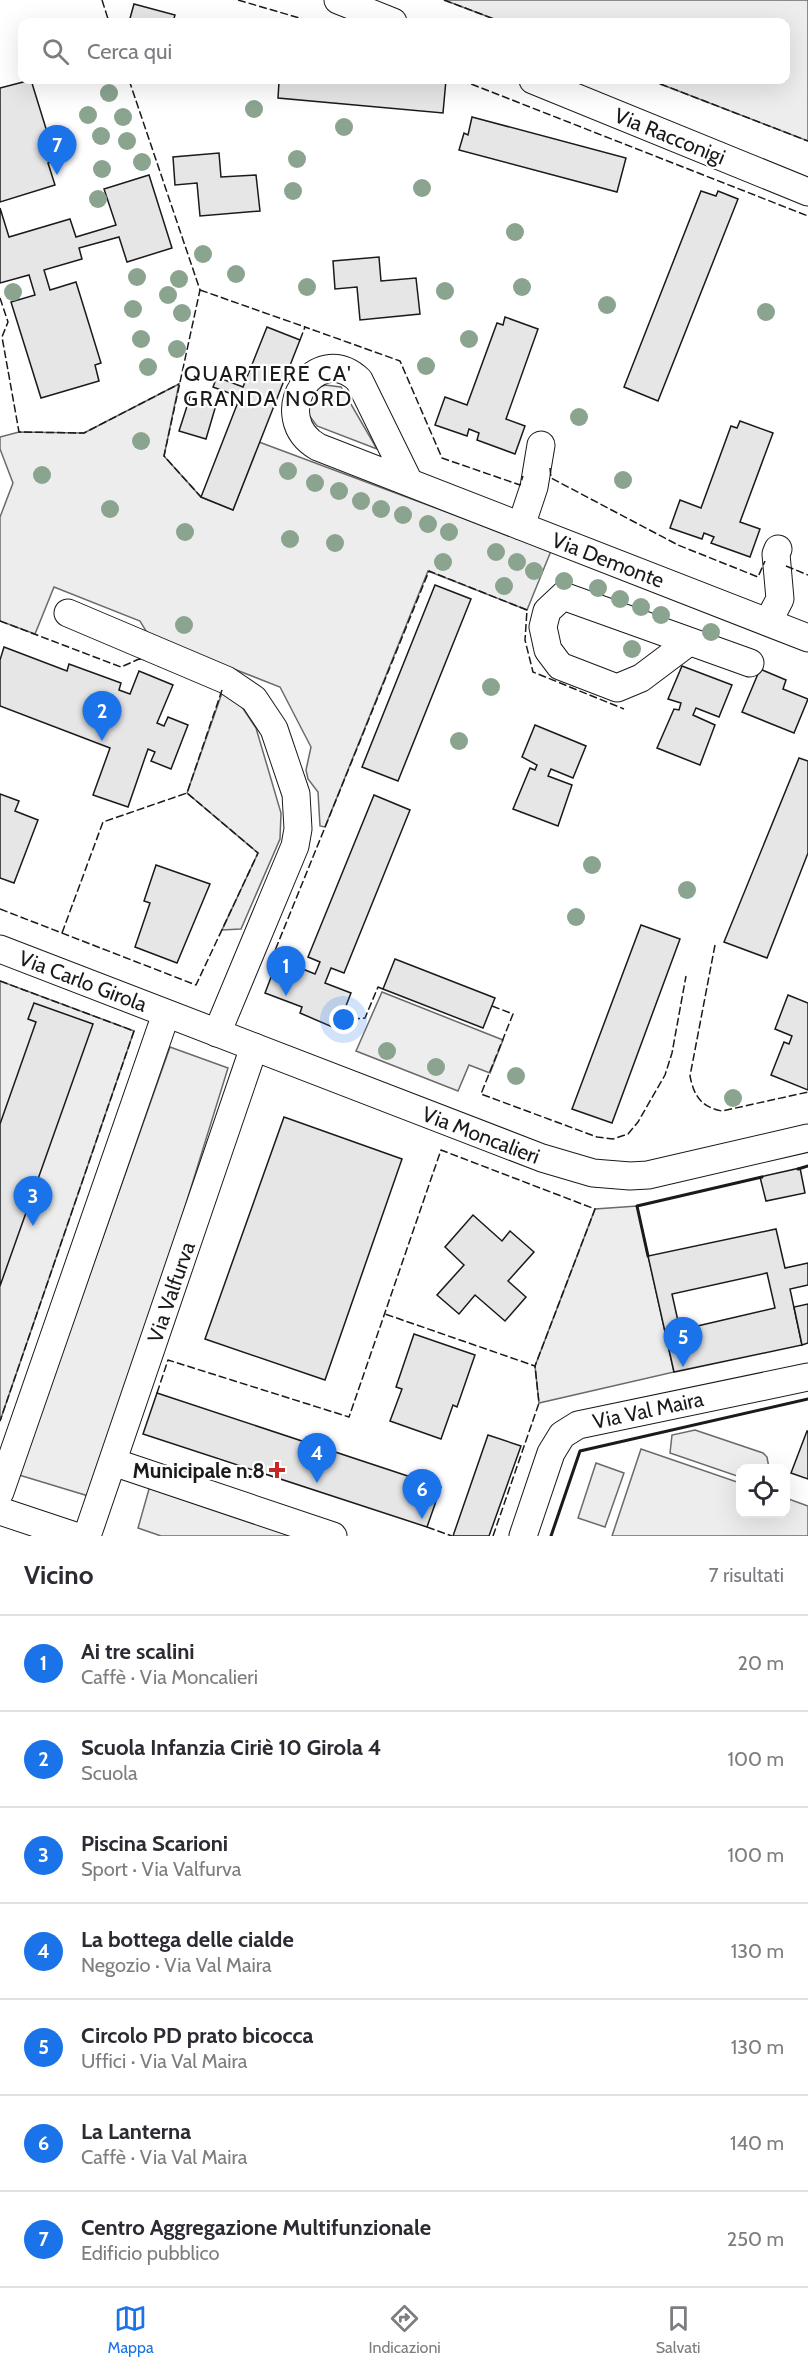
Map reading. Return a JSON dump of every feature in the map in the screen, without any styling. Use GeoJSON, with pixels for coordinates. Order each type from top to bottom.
{"type":"FeatureCollection","features":[{"type":"Feature","properties":{"kind":"street"},"geometry":{"type":"LineString","coordinates":[[338,0],[383,18]]}},
{"type":"Feature","properties":{"kind":"street","name":"Via Racconigi"},"geometry":{"type":"LineString","coordinates":[[543,84],[808,192]]}},
{"type":"Feature","properties":{"kind":"street","name":"Via Demonte"},"geometry":{"type":"LineString","coordinates":[[409,482],[359,380],[348,372],[331,370],[318,372],[303,382],[298,394],[297,421],[310,442],[409,482],[808,638]]}},
{"type":"Feature","properties":{"kind":"street"},"geometry":{"type":"LineString","coordinates":[[521,526],[534,487],[541,445]]}},
{"type":"Feature","properties":{"kind":"street"},"geometry":{"type":"LineString","coordinates":[[768,622],[780,599],[776,566],[778,549]]}},
{"type":"Feature","properties":{"kind":"street"},"geometry":{"type":"LineString","coordinates":[[689,642],[641,678],[617,688],[560,666],[548,650],[543,627],[547,611],[563,596],[750,663]]}},
{"type":"Feature","properties":{"kind":"street"},"geometry":{"type":"LineString","coordinates":[[68,613],[226,680],[254,699],[274,729],[296,794],[298,829],[295,846],[217,1033]]}},
{"type":"Feature","properties":{"kind":"street","name":"Via Carlo Girola"},"geometry":{"type":"LineString","coordinates":[[0,949],[166,1014]]}},
{"type":"Feature","properties":{"kind":"street"},"geometry":{"type":"LineString","coordinates":[[0,1492],[166,1014]]}},
{"type":"Feature","properties":{"kind":"street","name":"Via Moncalieri"},"geometry":{"type":"LineString","coordinates":[[166,1014],[542,1158],[593,1173],[621,1176],[648,1175],[808,1138]]}},
{"type":"Feature","properties":{"kind":"street","name":"Via Valfurva"},"geometry":{"type":"LineString","coordinates":[[87,1536],[254,1047]]}},
{"type":"Feature","properties":{"kind":"street","name":"Via Val Maira"},"geometry":{"type":"LineString","coordinates":[[523,1536],[551,1453],[562,1435],[578,1425],[808,1377]]}},
{"type":"Feature","properties":{"kind":"street"},"geometry":{"type":"LineString","coordinates":[[113,1462],[333,1536]]}},
{"type":"Feature","properties":{"kind":"street"},"geometry":{"type":"LineString","coordinates":[[0,1511],[75,1536]]}},
{"type":"Feature","properties":{"kind":"shaded area"},"geometry":{"type":"Polygon","coordinates":[[[444,0],[808,0],[808,141],[660,84],[790,84],[790,18],[491,18],[444,0]]]}},
{"type":"Feature","properties":{"kind":"shaded area"},"geometry":{"type":"Polygon","coordinates":[[[179,384],[164,456],[201,497],[233,510],[259,442],[551,551],[527,610],[428,571],[325,827],[320,826],[318,792],[308,779],[306,770],[311,747],[280,687],[149,636],[140,621],[54,587],[35,634],[0,621],[0,517],[13,483],[0,449],[0,437],[19,432],[84,433],[179,384]]]}},
{"type":"Feature","properties":{"kind":"shaded area"},"geometry":{"type":"Polygon","coordinates":[[[325,385],[341,387],[377,449],[317,426],[308,414],[305,400],[313,390],[325,385]]]}},
{"type":"Feature","properties":{"kind":"shaded area"},"geometry":{"type":"Polygon","coordinates":[[[223,690],[238,701],[256,728],[281,813],[280,839],[241,929],[222,930],[258,853],[187,793],[223,690]]]}},
{"type":"Feature","properties":{"kind":"shaded area"},"geometry":{"type":"Polygon","coordinates":[[[0,981],[134,1031],[0,1421],[0,981]]]}},
{"type":"Feature","properties":{"kind":"shaded area"},"geometry":{"type":"Polygon","coordinates":[[[382,992],[503,1040],[490,1073],[469,1065],[458,1091],[356,1051],[382,992]]]}},
{"type":"Feature","properties":{"kind":"shaded area"},"geometry":{"type":"Polygon","coordinates":[[[170,1047],[228,1068],[95,1498],[19,1475],[170,1047]]]}},
{"type":"Feature","properties":{"kind":"shaded area"},"geometry":{"type":"Polygon","coordinates":[[[637,1206],[674,1372],[539,1403],[535,1366],[595,1209],[637,1206]]]}},
{"type":"Feature","properties":{"kind":"shaded area"},"geometry":{"type":"Polygon","coordinates":[[[695,1430],[763,1453],[767,1457],[768,1464],[736,1464],[736,1476],[670,1453],[672,1435],[695,1430]]]}},
{"type":"Feature","properties":{"kind":"shaded area"},"geometry":{"type":"Polygon","coordinates":[[[641,1449],[736,1482],[736,1518],[790,1518],[790,1499],[808,1506],[808,1536],[612,1536],[641,1449]]]}},
{"type":"Feature","properties":{"kind":"shaded area"},"geometry":{"type":"Polygon","coordinates":[[[596,1463],[624,1473],[605,1527],[578,1518],[596,1463]]]}},
{"type":"Feature","properties":{"kind":"shaded area"},"geometry":{"type":"Polygon","coordinates":[[[151,1482],[301,1536],[161,1536],[138,1528],[151,1482]]]}},
{"type":"Feature","properties":{"kind":"building"},"geometry":{"type":"Polygon","coordinates":[[[134,4],[175,15],[174,18],[130,18],[134,4]]]}},
{"type":"Feature","properties":{"kind":"building"},"geometry":{"type":"Polygon","coordinates":[[[18,83],[32,84],[56,161],[48,163],[55,185],[0,202],[0,88],[18,83]]]}},
{"type":"Feature","properties":{"kind":"building"},"geometry":{"type":"Polygon","coordinates":[[[279,84],[446,84],[443,113],[278,98],[279,84]]]}},
{"type":"Feature","properties":{"kind":"building"},"geometry":{"type":"Polygon","coordinates":[[[472,117],[626,158],[617,192],[459,150],[464,133],[468,135],[472,117]]]}},
{"type":"Feature","properties":{"kind":"building"},"geometry":{"type":"Polygon","coordinates":[[[219,153],[221,177],[256,175],[260,211],[200,216],[197,183],[175,185],[173,157],[219,153]]]}},
{"type":"Feature","properties":{"kind":"building"},"geometry":{"type":"Polygon","coordinates":[[[149,175],[172,248],[127,262],[119,237],[79,248],[82,259],[44,270],[50,290],[76,282],[101,363],[95,365],[99,381],[41,398],[11,302],[35,295],[29,275],[0,283],[0,208],[9,237],[70,219],[76,237],[116,225],[104,189],[149,175]]]}},
{"type":"Feature","properties":{"kind":"building"},"geometry":{"type":"Polygon","coordinates":[[[701,191],[716,196],[718,191],[738,199],[658,401],[624,387],[701,191]]]}},
{"type":"Feature","properties":{"kind":"building"},"geometry":{"type":"Polygon","coordinates":[[[379,257],[381,281],[416,278],[420,314],[360,320],[357,287],[335,289],[333,261],[379,257]]]}},
{"type":"Feature","properties":{"kind":"building"},"geometry":{"type":"Polygon","coordinates":[[[505,317],[538,329],[506,419],[525,426],[515,454],[477,440],[479,433],[469,429],[467,436],[435,425],[445,397],[467,405],[497,323],[503,325],[505,317]]]}},
{"type":"Feature","properties":{"kind":"building"},"geometry":{"type":"Polygon","coordinates":[[[267,327],[300,340],[233,510],[201,497],[240,397],[213,387],[217,377],[243,387],[267,327]]]}},
{"type":"Feature","properties":{"kind":"building"},"geometry":{"type":"Polygon","coordinates":[[[190,397],[216,405],[206,439],[179,431],[190,397]]]}},
{"type":"Feature","properties":{"kind":"building"},"geometry":{"type":"Polygon","coordinates":[[[740,421],[773,433],[740,522],[760,529],[750,557],[711,543],[714,537],[704,533],[702,539],[670,528],[680,500],[701,508],[731,426],[737,428],[740,421]]]}},
{"type":"Feature","properties":{"kind":"building"},"geometry":{"type":"Polygon","coordinates":[[[435,585],[471,599],[398,781],[362,767],[435,585]]]}},
{"type":"Feature","properties":{"kind":"building"},"geometry":{"type":"Polygon","coordinates":[[[4,647],[67,671],[69,664],[121,683],[119,690],[130,694],[139,671],[173,685],[157,723],[164,726],[168,717],[188,725],[171,769],[151,761],[155,752],[148,749],[128,807],[93,795],[110,748],[0,706],[0,660],[4,647]]]}},
{"type":"Feature","properties":{"kind":"building"},"geometry":{"type":"Polygon","coordinates":[[[682,666],[732,685],[719,717],[696,708],[693,715],[715,725],[700,765],[657,748],[674,709],[679,710],[681,703],[668,699],[682,666]]]}},
{"type":"Feature","properties":{"kind":"building"},"geometry":{"type":"Polygon","coordinates":[[[760,669],[786,680],[783,689],[808,699],[794,733],[742,712],[760,669]]]}},
{"type":"Feature","properties":{"kind":"building"},"geometry":{"type":"Polygon","coordinates":[[[535,725],[586,746],[573,778],[551,769],[548,776],[572,785],[558,826],[513,809],[530,768],[535,770],[537,765],[522,757],[535,725]]]}},
{"type":"Feature","properties":{"kind":"building"},"geometry":{"type":"Polygon","coordinates":[[[799,758],[808,761],[808,853],[767,958],[724,942],[799,758]]]}},
{"type":"Feature","properties":{"kind":"building"},"geometry":{"type":"Polygon","coordinates":[[[0,794],[19,801],[15,811],[38,820],[14,883],[0,878],[0,794]]]}},
{"type":"Feature","properties":{"kind":"building"},"geometry":{"type":"Polygon","coordinates":[[[374,795],[410,810],[344,973],[331,968],[325,983],[351,993],[337,1029],[300,1013],[302,1007],[265,993],[278,959],[315,974],[320,962],[308,957],[374,795]]]}},
{"type":"Feature","properties":{"kind":"building"},"geometry":{"type":"Polygon","coordinates":[[[156,865],[210,884],[177,963],[135,947],[150,903],[144,901],[156,865]]]}},
{"type":"Feature","properties":{"kind":"building"},"geometry":{"type":"Polygon","coordinates":[[[641,925],[680,939],[612,1123],[572,1109],[641,925]]]}},
{"type":"Feature","properties":{"kind":"building"},"geometry":{"type":"Polygon","coordinates":[[[395,959],[495,998],[483,1028],[383,989],[395,959]]]}},
{"type":"Feature","properties":{"kind":"building"},"geometry":{"type":"Polygon","coordinates":[[[788,995],[808,1003],[808,1090],[771,1075],[784,1042],[789,1044],[792,1036],[775,1029],[788,995]]]}},
{"type":"Feature","properties":{"kind":"building"},"geometry":{"type":"Polygon","coordinates":[[[34,1003],[93,1024],[0,1286],[0,1124],[36,1022],[28,1019],[34,1003]]]}},
{"type":"Feature","properties":{"kind":"building"},"geometry":{"type":"Polygon","coordinates":[[[284,1117],[402,1159],[325,1380],[205,1339],[284,1117]]]}},
{"type":"Feature","properties":{"kind":"building"},"geometry":{"type":"Polygon","coordinates":[[[800,1168],[805,1193],[766,1201],[760,1177],[800,1168]]]}},
{"type":"Feature","properties":{"kind":"building"},"geometry":{"type":"Polygon","coordinates":[[[473,1215],[502,1241],[510,1231],[534,1252],[508,1281],[526,1297],[505,1321],[475,1295],[459,1314],[437,1295],[464,1265],[445,1247],[473,1215]]]}},
{"type":"Feature","properties":{"kind":"building"},"geometry":{"type":"Polygon","coordinates":[[[776,1229],[785,1268],[808,1263],[808,1285],[790,1289],[802,1345],[674,1372],[648,1256],[776,1229]],[[767,1273],[672,1294],[680,1330],[775,1308],[767,1273]]]}},
{"type":"Feature","properties":{"kind":"building"},"geometry":{"type":"Polygon","coordinates":[[[808,1304],[808,1343],[802,1345],[794,1307],[808,1304]]]}},
{"type":"Feature","properties":{"kind":"building"},"geometry":{"type":"Polygon","coordinates":[[[414,1334],[475,1355],[457,1407],[453,1405],[441,1439],[390,1421],[402,1389],[396,1387],[414,1334]]]}},
{"type":"Feature","properties":{"kind":"building"},"geometry":{"type":"Polygon","coordinates":[[[157,1393],[441,1487],[427,1527],[143,1434],[157,1393]]]}},
{"type":"Feature","properties":{"kind":"building"},"geometry":{"type":"Polygon","coordinates":[[[808,1431],[808,1479],[791,1473],[808,1431]]]}},
{"type":"Feature","properties":{"kind":"building"},"geometry":{"type":"Polygon","coordinates":[[[488,1435],[521,1446],[489,1536],[453,1536],[488,1435]]]}},
{"type":"Feature","properties":{"kind":"fence"},"geometry":{"type":"LineString","coordinates":[[102,0],[108,18]]}},
{"type":"Feature","properties":{"kind":"fence"},"geometry":{"type":"LineString","coordinates":[[238,0],[299,18]]}},
{"type":"Feature","properties":{"kind":"fence"},"geometry":{"type":"LineString","coordinates":[[444,0],[491,18]]}},
{"type":"Feature","properties":{"kind":"fence"},"geometry":{"type":"LineString","coordinates":[[130,84],[200,290],[164,456],[201,497]]}},
{"type":"Feature","properties":{"kind":"fence"},"geometry":{"type":"LineString","coordinates":[[471,84],[808,216]]}},
{"type":"Feature","properties":{"kind":"fence"},"geometry":{"type":"LineString","coordinates":[[660,84],[808,141]]}},
{"type":"Feature","properties":{"kind":"fence"},"geometry":{"type":"LineString","coordinates":[[200,290],[305,327]]}},
{"type":"Feature","properties":{"kind":"fence"},"geometry":{"type":"LineString","coordinates":[[0,298],[8,322],[2,337],[19,432],[84,433],[179,384]]}},
{"type":"Feature","properties":{"kind":"fence"},"geometry":{"type":"LineString","coordinates":[[300,340],[305,327],[400,361],[442,458],[520,485],[523,476]]}},
{"type":"Feature","properties":{"kind":"fence"},"geometry":{"type":"LineString","coordinates":[[550,468],[551,478],[678,545],[758,577],[765,561]]}},
{"type":"Feature","properties":{"kind":"fence"},"geometry":{"type":"LineString","coordinates":[[786,566],[808,575]]}},
{"type":"Feature","properties":{"kind":"fence"},"geometry":{"type":"LineString","coordinates":[[278,959],[274,953],[429,571],[527,610],[525,640],[533,672],[624,709]]}},
{"type":"Feature","properties":{"kind":"fence"},"geometry":{"type":"LineString","coordinates":[[0,621],[121,667],[139,659],[144,660]]}},
{"type":"Feature","properties":{"kind":"fence"},"geometry":{"type":"LineString","coordinates":[[0,909],[196,985],[258,853],[187,793],[222,690]]}},
{"type":"Feature","properties":{"kind":"fence"},"geometry":{"type":"LineString","coordinates":[[62,933],[103,822],[187,793]]}},
{"type":"Feature","properties":{"kind":"fence"},"geometry":{"type":"LineString","coordinates":[[715,945],[690,1076],[696,1095],[709,1107],[722,1111],[808,1092]]}},
{"type":"Feature","properties":{"kind":"fence"},"geometry":{"type":"LineString","coordinates":[[492,1006],[513,1014],[481,1094],[597,1137],[613,1139],[628,1134],[638,1122],[665,1075],[672,1053],[686,976]]}},
{"type":"Feature","properties":{"kind":"fence"},"geometry":{"type":"LineString","coordinates":[[0,981],[134,1031],[0,1421]]}},
{"type":"Feature","properties":{"kind":"fence"},"geometry":{"type":"LineString","coordinates":[[341,1020],[365,1018],[378,987],[383,989]]}},
{"type":"Feature","properties":{"kind":"fence"},"geometry":{"type":"LineString","coordinates":[[157,1393],[168,1360],[349,1417],[441,1150],[595,1209],[535,1366],[385,1314]]}},
{"type":"Feature","properties":{"kind":"fence"},"geometry":{"type":"LineString","coordinates":[[493,1536],[539,1403],[535,1366]]}},
{"type":"Feature","properties":{"kind":"fence"},"geometry":{"type":"LineString","coordinates":[[427,1527],[452,1536]]}},
{"type":"Feature","properties":{"kind":"wall"},"geometry":{"type":"LineString","coordinates":[[798,1169],[808,1166]]}},
{"type":"Feature","properties":{"kind":"wall"},"geometry":{"type":"LineString","coordinates":[[648,1256],[637,1206],[762,1177]]}},
{"type":"Feature","properties":{"kind":"wall"},"geometry":{"type":"LineString","coordinates":[[551,1536],[580,1451],[808,1399]]}},
{"type":"Feature","properties":{"kind":"place","name":"Centro Aggregazione Multifunzionale"},"geometry":{"type":"Point","coordinates":[57,175]}},
{"type":"Feature","properties":{"kind":"place","name":"Scuola Infanzia Ciriè 10 Girola 4"},"geometry":{"type":"Point","coordinates":[102,741]}},
{"type":"Feature","properties":{"kind":"place","name":"Ai tre scalini"},"geometry":{"type":"Point","coordinates":[286,996]}},
{"type":"Feature","properties":{"kind":"place","name":"Piscina Scarioni"},"geometry":{"type":"Point","coordinates":[33,1226]}},
{"type":"Feature","properties":{"kind":"place","name":"Circolo PD prato bicocca"},"geometry":{"type":"Point","coordinates":[683,1367]}},
{"type":"Feature","properties":{"kind":"place","name":"Municipale n.8"},"geometry":{"type":"Point","coordinates":[277,1470]}},
{"type":"Feature","properties":{"kind":"place","name":"La bottega delle cialde"},"geometry":{"type":"Point","coordinates":[317,1483]}},
{"type":"Feature","properties":{"kind":"place","name":"La Lanterna"},"geometry":{"type":"Point","coordinates":[422,1519]}},
{"type":"Feature","properties":{"kind":"district","name":"QUARTIERE CA' GRANDA NORD"},"geometry":{"type":"Point","coordinates":[268,386]}}]}
